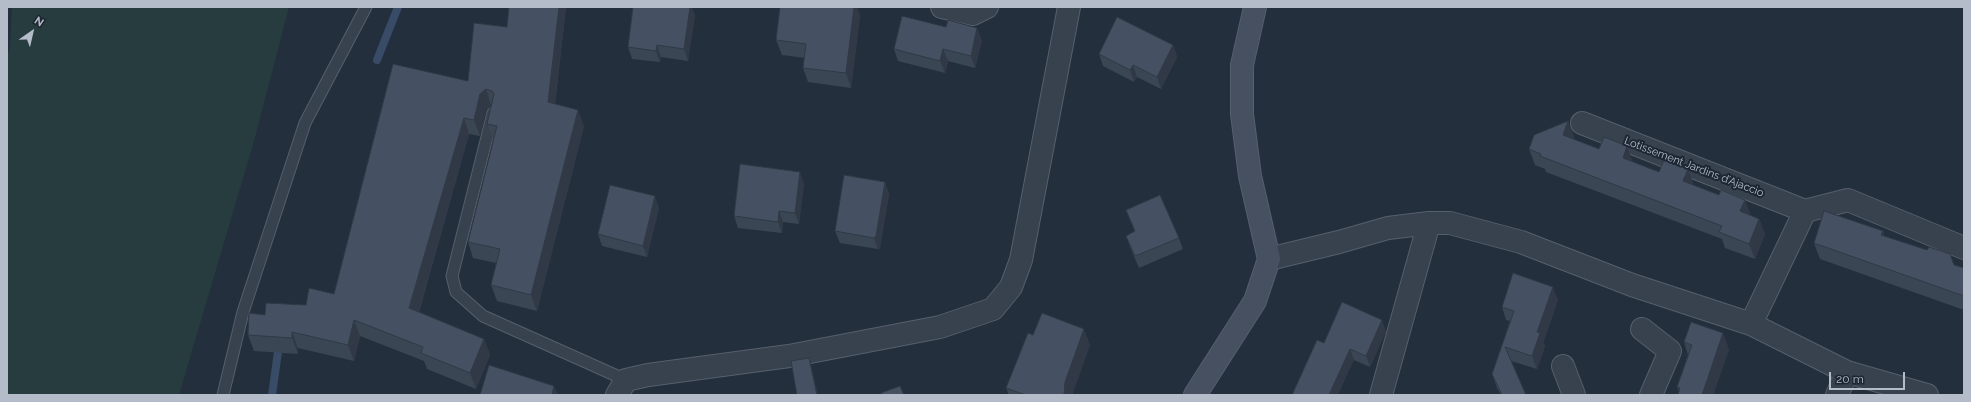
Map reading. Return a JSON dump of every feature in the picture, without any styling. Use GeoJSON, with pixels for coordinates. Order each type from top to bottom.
{"type":"FeatureCollection","features":[{"type":"Feature","properties":{"kind":"street"},"geometry":{"type":"LineString","coordinates":[[942,7],[972,14],[987,7]]}},
{"type":"Feature","properties":{"kind":"street"},"geometry":{"type":"LineString","coordinates":[[621,388],[648,375],[789,356],[933,329],[993,309],[1011,287],[1022,260],[1069,7]]}},
{"type":"Feature","properties":{"kind":"street"},"geometry":{"type":"LineString","coordinates":[[1195,395],[1255,301],[1269,259],[1250,176],[1242,114],[1242,65],[1255,7]]}},
{"type":"Feature","properties":{"kind":"street","name":"Lotissement Jardins d’Ajaccio"},"geometry":{"type":"LineString","coordinates":[[1582,123],[1805,211]]}},
{"type":"Feature","properties":{"kind":"street"},"geometry":{"type":"LineString","coordinates":[[1751,324],[1805,211],[1848,200],[1964,248]]}},
{"type":"Feature","properties":{"kind":"street"},"geometry":{"type":"LineString","coordinates":[[1269,259],[1388,228],[1429,223],[1450,223],[1521,242],[1632,285],[1751,324],[1847,372],[1927,395]]}},
{"type":"Feature","properties":{"kind":"street"},"geometry":{"type":"LineString","coordinates":[[1381,395],[1429,223]]}},
{"type":"Feature","properties":{"kind":"street"},"geometry":{"type":"LineString","coordinates":[[1642,329],[1670,351],[1651,395]]}},
{"type":"Feature","properties":{"kind":"street"},"geometry":{"type":"LineString","coordinates":[[1563,366],[1574,395]]}},
{"type":"Feature","properties":{"kind":"street"},"geometry":{"type":"LineString","coordinates":[[1837,395],[1847,372]]}},
{"type":"Feature","properties":{"kind":"lane"},"geometry":{"type":"LineString","coordinates":[[223,395],[243,312],[305,123],[366,7]]}},
{"type":"Feature","properties":{"kind":"lane"},"geometry":{"type":"LineString","coordinates":[[493,112],[452,276],[456,292],[483,316],[621,388]]}},
{"type":"Feature","properties":{"kind":"green space"},"geometry":{"type":"Polygon","coordinates":[[[12,7],[289,7],[254,141],[179,395],[7,395],[7,55],[10,48],[12,7]]]}},
{"type":"Feature","properties":{"kind":"building"},"geometry":{"type":"Polygon","coordinates":[[[509,7],[559,7],[548,102],[578,110],[531,295],[491,285],[500,249],[468,242],[497,126],[487,124],[494,94],[492,91],[486,89],[480,94],[474,120],[464,118],[409,308],[484,339],[470,373],[421,353],[423,347],[354,320],[348,345],[292,332],[292,338],[248,335],[249,313],[265,315],[266,303],[306,305],[309,288],[334,294],[393,64],[468,81],[474,23],[507,27],[509,7]]]}},
{"type":"Feature","properties":{"kind":"building"},"geometry":{"type":"Polygon","coordinates":[[[633,7],[690,7],[684,49],[657,45],[656,51],[628,47],[633,7]]]}},
{"type":"Feature","properties":{"kind":"building"},"geometry":{"type":"Polygon","coordinates":[[[780,7],[854,7],[846,73],[803,68],[806,44],[776,40],[780,7]]]}},
{"type":"Feature","properties":{"kind":"building"},"geometry":{"type":"Polygon","coordinates":[[[902,16],[946,27],[948,20],[977,28],[971,56],[943,49],[940,61],[894,49],[902,16]]]}},
{"type":"Feature","properties":{"kind":"building"},"geometry":{"type":"Polygon","coordinates":[[[1117,17],[1173,45],[1157,77],[1133,65],[1130,70],[1099,54],[1117,17]]]}},
{"type":"Feature","properties":{"kind":"building"},"geometry":{"type":"Polygon","coordinates":[[[1568,121],[1563,135],[1599,149],[1604,137],[1627,146],[1623,158],[1659,172],[1664,160],[1688,169],[1683,181],[1719,195],[1721,190],[1745,200],[1740,211],[1759,219],[1749,244],[1719,232],[1722,226],[1540,156],[1541,154],[1529,149],[1534,135],[1568,121]]]}},
{"type":"Feature","properties":{"kind":"building"},"geometry":{"type":"Polygon","coordinates":[[[740,164],[800,172],[795,213],[779,211],[778,222],[734,216],[740,164]]]}},
{"type":"Feature","properties":{"kind":"building"},"geometry":{"type":"Polygon","coordinates":[[[844,175],[885,182],[876,236],[874,238],[835,231],[844,175]]]}},
{"type":"Feature","properties":{"kind":"building"},"geometry":{"type":"Polygon","coordinates":[[[610,185],[655,196],[643,246],[598,234],[610,185]]]}},
{"type":"Feature","properties":{"kind":"building"},"geometry":{"type":"Polygon","coordinates":[[[1160,195],[1179,238],[1135,256],[1126,236],[1135,231],[1126,210],[1160,195]]]}},
{"type":"Feature","properties":{"kind":"building"},"geometry":{"type":"Polygon","coordinates":[[[1824,211],[1883,231],[1881,235],[1927,250],[1929,247],[1950,254],[1954,265],[1964,268],[1964,296],[1814,243],[1824,211]]]}},
{"type":"Feature","properties":{"kind":"building"},"geometry":{"type":"Polygon","coordinates":[[[1513,273],[1553,287],[1537,332],[1540,333],[1532,356],[1505,347],[1526,395],[1502,395],[1492,374],[1514,311],[1502,307],[1513,273]]]}},
{"type":"Feature","properties":{"kind":"building"},"geometry":{"type":"Polygon","coordinates":[[[1342,302],[1382,320],[1366,356],[1350,349],[1329,395],[1292,395],[1317,340],[1324,343],[1342,302]]]}},
{"type":"Feature","properties":{"kind":"building"},"geometry":{"type":"Polygon","coordinates":[[[1042,313],[1084,329],[1065,382],[1064,395],[1026,395],[1006,388],[1028,333],[1033,335],[1042,313]]]}},
{"type":"Feature","properties":{"kind":"building"},"geometry":{"type":"Polygon","coordinates":[[[1691,322],[1723,333],[1702,395],[1678,395],[1680,388],[1677,387],[1692,345],[1684,342],[1691,322]]]}},
{"type":"Feature","properties":{"kind":"building"},"geometry":{"type":"Polygon","coordinates":[[[809,358],[817,395],[797,395],[791,361],[809,358]]]}},
{"type":"Feature","properties":{"kind":"building"},"geometry":{"type":"Polygon","coordinates":[[[489,365],[554,386],[552,395],[480,395],[489,365]]]}},
{"type":"Feature","properties":{"kind":"building"},"geometry":{"type":"Polygon","coordinates":[[[900,386],[904,395],[882,395],[881,393],[900,386]]]}},
{"type":"Feature","properties":{"kind":"waterway"},"geometry":{"type":"LineString","coordinates":[[377,60],[398,7]]}},
{"type":"Feature","properties":{"kind":"waterway"},"geometry":{"type":"LineString","coordinates":[[272,395],[278,352]]}}]}
